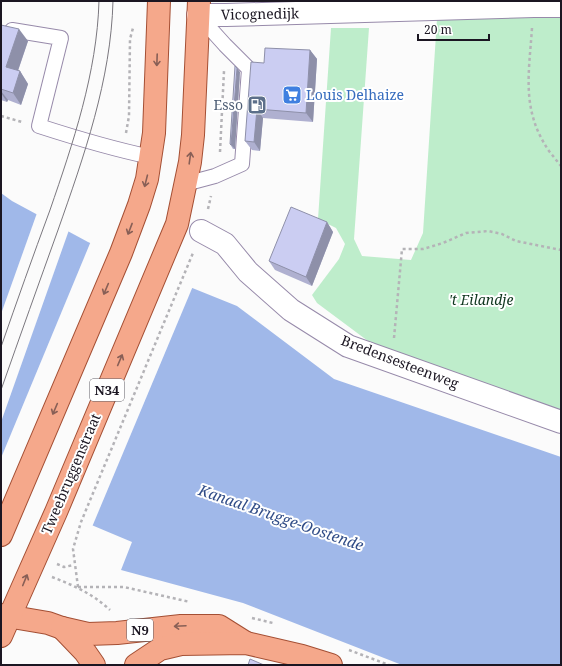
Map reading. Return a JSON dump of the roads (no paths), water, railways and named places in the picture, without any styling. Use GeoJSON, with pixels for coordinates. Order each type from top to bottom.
{"type":"FeatureCollection","features":[{"type":"Feature","properties":{"kind":"main road","name":"N34"},"geometry":{"type":"LineString","coordinates":[[1,535],[19,496],[121,253],[147,179],[151,157],[156,102],[159,1]]}},
{"type":"Feature","properties":{"kind":"main road","name":"N34"},"geometry":{"type":"LineString","coordinates":[[176,224],[190,162],[193,135],[199,8]]}},
{"type":"Feature","properties":{"kind":"main road","name":"Tweebruggenstraat"},"geometry":{"type":"LineString","coordinates":[[1,636],[6,616],[56,512],[176,224]]}},
{"type":"Feature","properties":{"kind":"main road"},"geometry":{"type":"LineString","coordinates":[[6,616],[48,622],[62,628],[85,652],[94,665]]}},
{"type":"Feature","properties":{"kind":"main road","name":"N9"},"geometry":{"type":"LineString","coordinates":[[62,628],[88,634],[117,633],[181,626],[218,626],[246,643]]}},
{"type":"Feature","properties":{"kind":"main road","name":"N9"},"geometry":{"type":"LineString","coordinates":[[136,665],[160,649],[181,644],[246,643],[302,656],[331,665]]}},
{"type":"Feature","properties":{"kind":"street","name":"Vicognedijk"},"geometry":{"type":"LineString","coordinates":[[199,8],[226,15],[561,6]]}},
{"type":"Feature","properties":{"kind":"street","name":"Bredensesteenweg"},"geometry":{"type":"LineString","coordinates":[[201,231],[225,244],[248,272],[291,310],[348,346],[561,422]]}},
{"type":"Feature","properties":{"kind":"lane"},"geometry":{"type":"LineString","coordinates":[[185,184],[215,176],[242,164],[249,69],[225,45],[199,8]]}},
{"type":"Feature","properties":{"kind":"lane"},"geometry":{"type":"LineString","coordinates":[[12,30],[61,38],[39,126],[74,138],[151,157]]}},
{"type":"Feature","properties":{"kind":"lane","name":"Bredensesteenweg"},"geometry":{"type":"LineString","coordinates":[[176,224],[201,231]]}},
{"type":"Feature","properties":{"kind":"water","name":"Kanaal Brugge-Oostende"},"geometry":{"type":"Polygon","coordinates":[[[1,193],[12,201],[88,242],[165,277],[237,306],[334,379],[561,457],[561,665],[402,665],[243,603],[121,570],[132,542],[1,487],[1,193]]]}},
{"type":"Feature","properties":{"kind":"tram line"},"geometry":{"type":"LineString","coordinates":[[1,347],[50,210],[75,133],[89,81],[94,55],[99,1]]}},
{"type":"Feature","properties":{"kind":"tram line"},"geometry":{"type":"LineString","coordinates":[[1,390],[68,202],[86,146],[102,89],[111,30],[113,1]]}},
{"type":"Feature","properties":{"kind":"place","name":"Louis Delhaize"},"geometry":{"type":"Point","coordinates":[292,95]}},
{"type":"Feature","properties":{"kind":"place","name":"Esso"},"geometry":{"type":"Point","coordinates":[257,105]}},
{"type":"Feature","properties":{"kind":"park label","name":"'t Eilandje"},"geometry":{"type":"Point","coordinates":[481,300]}}]}
